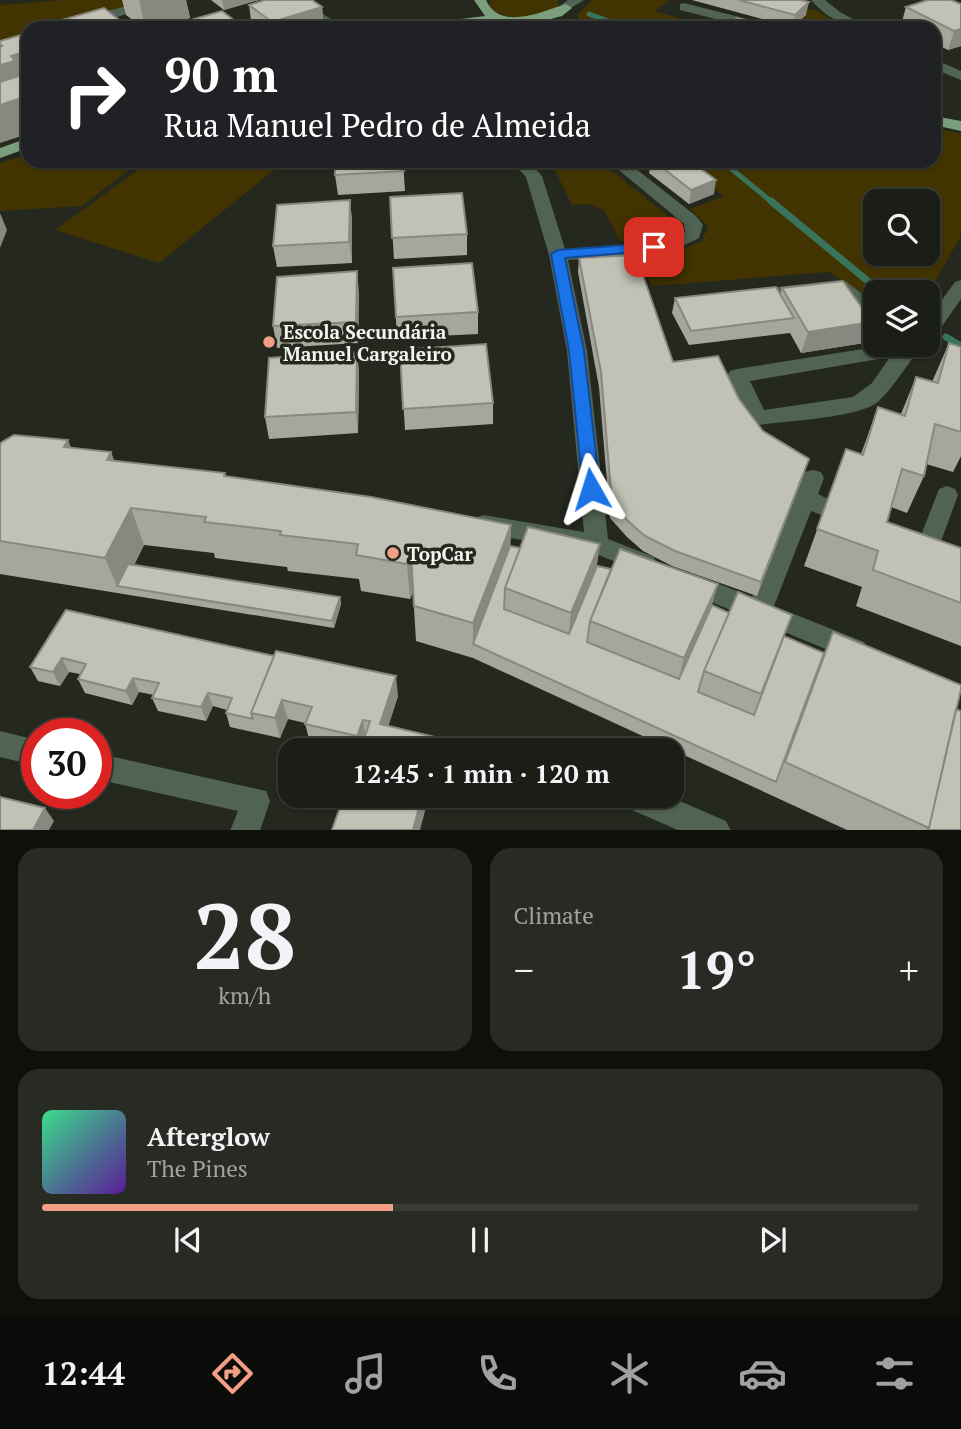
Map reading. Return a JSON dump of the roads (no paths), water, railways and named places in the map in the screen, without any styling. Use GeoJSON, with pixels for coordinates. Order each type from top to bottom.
{"type":"FeatureCollection","features":[{"type":"Feature","properties":{"kind":"main road"},"geometry":{"type":"LineString","coordinates":[[432,21],[458,12],[479,0],[482,8],[500,19]]}},
{"type":"Feature","properties":{"kind":"main road"},"geometry":{"type":"LineString","coordinates":[[482,21],[546,19],[569,3]]}},
{"type":"Feature","properties":{"kind":"main road"},"geometry":{"type":"LineString","coordinates":[[569,3],[569,21]]}},
{"type":"Feature","properties":{"kind":"main road"},"geometry":{"type":"LineString","coordinates":[[941,122],[961,126]]}},
{"type":"Feature","properties":{"kind":"main road"},"geometry":{"type":"LineString","coordinates":[[0,153],[21,146]]}},
{"type":"Feature","properties":{"kind":"street"},"geometry":{"type":"LineString","coordinates":[[97,21],[112,14],[165,0]]}},
{"type":"Feature","properties":{"kind":"street"},"geometry":{"type":"LineString","coordinates":[[292,0],[326,21]]}},
{"type":"Feature","properties":{"kind":"street"},"geometry":{"type":"LineString","coordinates":[[817,0],[835,15],[847,21]]}},
{"type":"Feature","properties":{"kind":"street"},"geometry":{"type":"LineString","coordinates":[[684,7],[739,21]]}},
{"type":"Feature","properties":{"kind":"street"},"geometry":{"type":"LineString","coordinates":[[294,21],[316,15]]}},
{"type":"Feature","properties":{"kind":"street"},"geometry":{"type":"LineString","coordinates":[[941,66],[961,76]]}},
{"type":"Feature","properties":{"kind":"street"},"geometry":{"type":"LineString","coordinates":[[526,168],[534,176],[558,254],[577,351],[597,544]]}},
{"type":"Feature","properties":{"kind":"street"},"geometry":{"type":"LineString","coordinates":[[558,254],[654,247],[683,240],[694,234],[694,225],[690,219],[625,168]]}},
{"type":"Feature","properties":{"kind":"street"},"geometry":{"type":"LineString","coordinates":[[732,298],[841,286],[863,303]]}},
{"type":"Feature","properties":{"kind":"street"},"geometry":{"type":"LineString","coordinates":[[940,315],[961,286]]}},
{"type":"Feature","properties":{"kind":"street"},"geometry":{"type":"LineString","coordinates":[[908,345],[875,394],[857,404],[758,418],[737,376],[871,356],[908,345]]}},
{"type":"Feature","properties":{"kind":"street"},"geometry":{"type":"LineString","coordinates":[[759,611],[814,494]]}},
{"type":"Feature","properties":{"kind":"street"},"geometry":{"type":"LineString","coordinates":[[893,531],[929,545],[947,495]]}},
{"type":"Feature","properties":{"kind":"street"},"geometry":{"type":"LineString","coordinates":[[467,522],[597,544],[873,657]]}},
{"type":"Feature","properties":{"kind":"street"},"geometry":{"type":"LineString","coordinates":[[0,744],[21,749]]}},
{"type":"Feature","properties":{"kind":"street"},"geometry":{"type":"LineString","coordinates":[[112,770],[256,801],[245,830]]}},
{"type":"Feature","properties":{"kind":"street"},"geometry":{"type":"LineString","coordinates":[[661,808],[714,830]]}},
{"type":"Feature","properties":{"kind":"waterway"},"geometry":{"type":"LineString","coordinates":[[589,14],[608,21]]}},
{"type":"Feature","properties":{"kind":"waterway"},"geometry":{"type":"LineString","coordinates":[[730,168],[773,203]]}},
{"type":"Feature","properties":{"kind":"waterway"},"geometry":{"type":"LineString","coordinates":[[771,201],[866,280]]}},
{"type":"Feature","properties":{"kind":"waterway"},"geometry":{"type":"LineString","coordinates":[[946,337],[961,346]]}},
{"type":"Feature","properties":{"kind":"place","name":"Escola Secundária Manuel Cargaleiro"},"geometry":{"type":"Point","coordinates":[269,342]}},
{"type":"Feature","properties":{"kind":"place","name":"TopCar"},"geometry":{"type":"Point","coordinates":[393,553]}}]}
